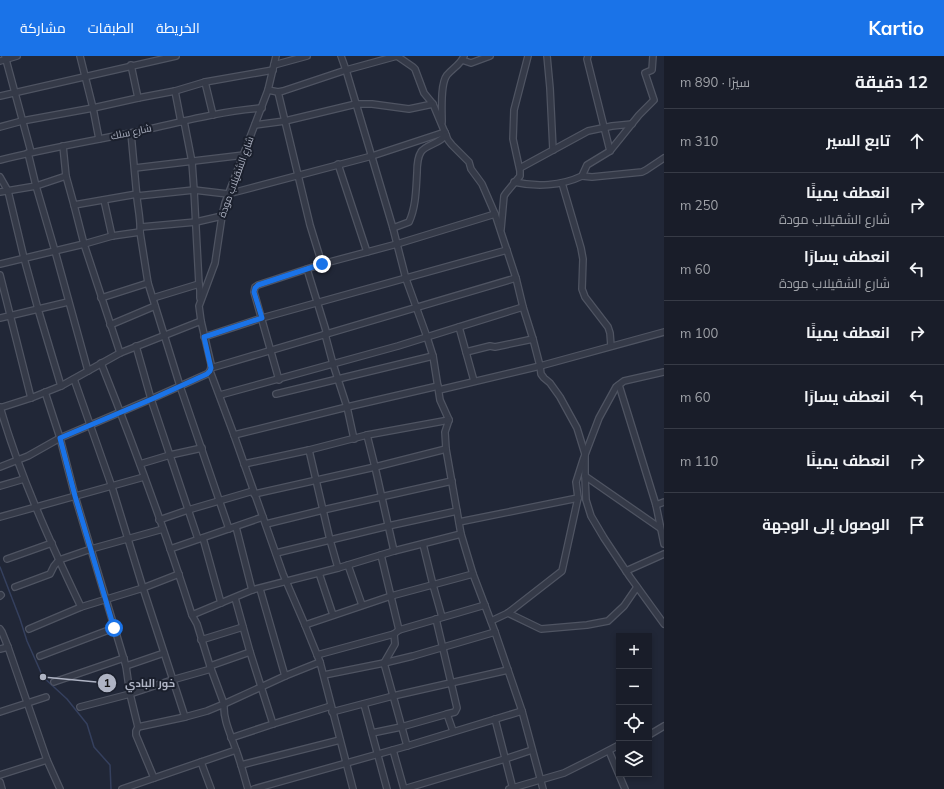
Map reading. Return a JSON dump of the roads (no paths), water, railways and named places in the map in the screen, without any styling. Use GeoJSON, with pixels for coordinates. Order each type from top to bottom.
{"type":"FeatureCollection","features":[{"type":"Feature","properties":{"kind":"street"},"geometry":{"type":"LineString","coordinates":[[17,56],[3,59],[14,92],[36,186],[88,371]]}},
{"type":"Feature","properties":{"kind":"street"},"geometry":{"type":"LineString","coordinates":[[80,56],[99,139]]}},
{"type":"Feature","properties":{"kind":"street"},"geometry":{"type":"LineString","coordinates":[[143,56],[145,62]]}},
{"type":"Feature","properties":{"kind":"street"},"geometry":{"type":"LineString","coordinates":[[0,96],[176,56]]}},
{"type":"Feature","properties":{"kind":"street","name":"شارع الشقيلاب مودة"},"geometry":{"type":"LineString","coordinates":[[276,56],[262,108],[228,194],[222,216],[214,268],[199,306],[211,370],[266,524],[282,574],[320,662],[353,789]]}},
{"type":"Feature","properties":{"kind":"street"},"geometry":{"type":"LineString","coordinates":[[0,127],[175,91],[206,82],[274,67],[307,56]]}},
{"type":"Feature","properties":{"kind":"street"},"geometry":{"type":"LineString","coordinates":[[341,56],[393,228],[406,279],[433,356],[440,400],[449,420],[445,432],[446,449],[461,534],[473,574],[522,711],[543,789]]}},
{"type":"Feature","properties":{"kind":"street"},"geometry":{"type":"LineString","coordinates":[[268,90],[278,92],[346,70],[397,56],[414,67],[424,93],[433,104],[445,134],[452,145],[469,162],[482,184],[495,214],[516,278],[541,374],[550,383],[560,397],[576,428],[585,454],[586,500],[591,516],[630,577],[664,624]]}},
{"type":"Feature","properties":{"kind":"street"},"geometry":{"type":"LineString","coordinates":[[442,125],[443,87],[447,75],[463,58],[471,63],[490,56]]}},
{"type":"Feature","properties":{"kind":"street"},"geometry":{"type":"LineString","coordinates":[[501,231],[504,196],[520,176],[520,168],[513,144],[514,118],[528,56]]}},
{"type":"Feature","properties":{"kind":"street"},"geometry":{"type":"LineString","coordinates":[[547,56],[553,150]]}},
{"type":"Feature","properties":{"kind":"street"},"geometry":{"type":"LineString","coordinates":[[588,56],[587,59],[610,151]]}},
{"type":"Feature","properties":{"kind":"street"},"geometry":{"type":"LineString","coordinates":[[582,176],[587,165],[610,151],[639,115],[654,100],[645,73],[652,70],[653,56]]}},
{"type":"Feature","properties":{"kind":"street"},"geometry":{"type":"LineString","coordinates":[[131,66],[138,98]]}},
{"type":"Feature","properties":{"kind":"street"},"geometry":{"type":"LineString","coordinates":[[206,82],[213,115]]}},
{"type":"Feature","properties":{"kind":"street"},"geometry":{"type":"LineString","coordinates":[[175,91],[192,162],[200,302]]}},
{"type":"Feature","properties":{"kind":"street"},"geometry":{"type":"LineString","coordinates":[[278,92],[310,225],[322,264]]}},
{"type":"Feature","properties":{"kind":"street"},"geometry":{"type":"LineString","coordinates":[[255,125],[285,121],[356,104],[372,104],[409,109],[433,104]]}},
{"type":"Feature","properties":{"kind":"street","name":"شارع سلك"},"geometry":{"type":"LineString","coordinates":[[0,160],[241,109],[262,108]]}},
{"type":"Feature","properties":{"kind":"street"},"geometry":{"type":"LineString","coordinates":[[520,168],[541,158],[588,131],[604,127],[632,124]]}},
{"type":"Feature","properties":{"kind":"street"},"geometry":{"type":"LineString","coordinates":[[131,132],[148,283],[180,386],[229,529]]}},
{"type":"Feature","properties":{"kind":"street"},"geometry":{"type":"LineString","coordinates":[[74,206],[137,195],[194,190],[228,194],[372,156],[445,134]]}},
{"type":"Feature","properties":{"kind":"street"},"geometry":{"type":"LineString","coordinates":[[393,228],[409,222],[412,216],[420,154],[424,148],[440,140],[445,134]]}},
{"type":"Feature","properties":{"kind":"street"},"geometry":{"type":"LineString","coordinates":[[63,146],[66,176],[84,244],[120,353]]}},
{"type":"Feature","properties":{"kind":"street"},"geometry":{"type":"LineString","coordinates":[[135,168],[244,155]]}},
{"type":"Feature","properties":{"kind":"street"},"geometry":{"type":"LineString","coordinates":[[514,182],[534,185],[562,183],[582,176],[592,177],[642,172],[664,158]]}},
{"type":"Feature","properties":{"kind":"street"},"geometry":{"type":"LineString","coordinates":[[338,164],[367,252]]}},
{"type":"Feature","properties":{"kind":"street"},"geometry":{"type":"LineString","coordinates":[[0,192],[36,186],[66,176]]}},
{"type":"Feature","properties":{"kind":"street"},"geometry":{"type":"LineString","coordinates":[[0,177],[8,191],[24,258],[61,386]]}},
{"type":"Feature","properties":{"kind":"street"},"geometry":{"type":"LineString","coordinates":[[562,183],[581,248],[583,259],[582,289],[585,297],[608,327],[611,346]]}},
{"type":"Feature","properties":{"kind":"street"},"geometry":{"type":"LineString","coordinates":[[104,200],[112,236]]}},
{"type":"Feature","properties":{"kind":"street"},"geometry":{"type":"LineString","coordinates":[[279,380],[254,292],[258,285],[322,264],[397,244],[495,214]]}},
{"type":"Feature","properties":{"kind":"street"},"geometry":{"type":"LineString","coordinates":[[0,264],[112,236],[196,222],[222,216]]}},
{"type":"Feature","properties":{"kind":"street"},"geometry":{"type":"LineString","coordinates":[[204,337],[262,318],[507,250]]}},
{"type":"Feature","properties":{"kind":"street"},"geometry":{"type":"LineString","coordinates":[[307,269],[318,303],[333,364],[347,407],[354,438]]}},
{"type":"Feature","properties":{"kind":"street"},"geometry":{"type":"LineString","coordinates":[[0,278],[31,398]]}},
{"type":"Feature","properties":{"kind":"street"},"geometry":{"type":"LineString","coordinates":[[0,467],[18,460],[91,424],[207,374],[211,370],[326,334],[516,278]]}},
{"type":"Feature","properties":{"kind":"street"},"geometry":{"type":"LineString","coordinates":[[101,298],[148,283]]}},
{"type":"Feature","properties":{"kind":"street"},"geometry":{"type":"LineString","coordinates":[[153,298],[199,284]]}},
{"type":"Feature","properties":{"kind":"street"},"geometry":{"type":"LineString","coordinates":[[0,318],[68,302]]}},
{"type":"Feature","properties":{"kind":"street"},"geometry":{"type":"LineString","coordinates":[[110,325],[155,306]]}},
{"type":"Feature","properties":{"kind":"street"},"geometry":{"type":"LineString","coordinates":[[220,395],[279,380],[523,308]]}},
{"type":"Feature","properties":{"kind":"street"},"geometry":{"type":"LineString","coordinates":[[81,607],[24,479],[0,407],[31,398],[61,386],[120,353],[201,321]]}},
{"type":"Feature","properties":{"kind":"street"},"geometry":{"type":"LineString","coordinates":[[460,327],[474,381]]}},
{"type":"Feature","properties":{"kind":"street"},"geometry":{"type":"LineString","coordinates":[[234,435],[347,407],[540,366],[664,332]]}},
{"type":"Feature","properties":{"kind":"street"},"geometry":{"type":"LineString","coordinates":[[466,352],[490,346],[495,347],[533,339]]}},
{"type":"Feature","properties":{"kind":"street"},"geometry":{"type":"LineString","coordinates":[[136,346],[170,456],[188,510],[201,538],[221,603]]}},
{"type":"Feature","properties":{"kind":"street"},"geometry":{"type":"LineString","coordinates":[[276,394],[433,356]]}},
{"type":"Feature","properties":{"kind":"street"},"geometry":{"type":"LineString","coordinates":[[101,363],[140,464],[192,615],[197,624],[210,667],[224,704],[224,711],[231,738],[248,789]]}},
{"type":"Feature","properties":{"kind":"street"},"geometry":{"type":"LineString","coordinates":[[491,621],[508,613],[562,571],[578,498],[576,482],[599,418],[614,391],[619,385],[627,381],[664,372]]}},
{"type":"Feature","properties":{"kind":"street"},"geometry":{"type":"LineString","coordinates":[[74,379],[112,487],[184,717]]}},
{"type":"Feature","properties":{"kind":"street"},"geometry":{"type":"LineString","coordinates":[[619,385],[656,505],[664,544]]}},
{"type":"Feature","properties":{"kind":"street"},"geometry":{"type":"LineString","coordinates":[[45,392],[60,438],[75,496],[124,658],[138,728],[136,735],[154,778]]}},
{"type":"Feature","properties":{"kind":"street"},"geometry":{"type":"LineString","coordinates":[[244,464],[309,450],[367,435],[449,420]]}},
{"type":"Feature","properties":{"kind":"street"},"geometry":{"type":"LineString","coordinates":[[367,435],[394,551]]}},
{"type":"Feature","properties":{"kind":"street"},"geometry":{"type":"LineString","coordinates":[[140,464],[202,448]]}},
{"type":"Feature","properties":{"kind":"street"},"geometry":{"type":"LineString","coordinates":[[160,520],[219,501],[375,467],[446,449]]}},
{"type":"Feature","properties":{"kind":"street"},"geometry":{"type":"LineString","coordinates":[[309,450],[338,568]]}},
{"type":"Feature","properties":{"kind":"street"},"geometry":{"type":"LineString","coordinates":[[585,476],[660,528]]}},
{"type":"Feature","properties":{"kind":"street"},"geometry":{"type":"LineString","coordinates":[[0,517],[144,477]]}},
{"type":"Feature","properties":{"kind":"street"},"geometry":{"type":"LineString","coordinates":[[0,486],[24,479]]}},
{"type":"Feature","properties":{"kind":"street"},"geometry":{"type":"LineString","coordinates":[[266,524],[452,481]]}},
{"type":"Feature","properties":{"kind":"street"},"geometry":{"type":"LineString","coordinates":[[459,522],[578,498]]}},
{"type":"Feature","properties":{"kind":"street"},"geometry":{"type":"LineString","coordinates":[[656,505],[664,502]]}},
{"type":"Feature","properties":{"kind":"street"},"geometry":{"type":"LineString","coordinates":[[276,553],[457,511]]}},
{"type":"Feature","properties":{"kind":"street"},"geometry":{"type":"LineString","coordinates":[[170,549],[263,518]]}},
{"type":"Feature","properties":{"kind":"street"},"geometry":{"type":"LineString","coordinates":[[236,527],[252,590]]}},
{"type":"Feature","properties":{"kind":"street"},"geometry":{"type":"LineString","coordinates":[[15,587],[50,574],[59,560],[163,529]]}},
{"type":"Feature","properties":{"kind":"street"},"geometry":{"type":"LineString","coordinates":[[192,615],[252,590],[461,534]]}},
{"type":"Feature","properties":{"kind":"street"},"geometry":{"type":"LineString","coordinates":[[7,559],[52,543]]}},
{"type":"Feature","properties":{"kind":"street"},"geometry":{"type":"LineString","coordinates":[[372,734],[455,712],[457,708],[443,648],[433,585],[423,544]]}},
{"type":"Feature","properties":{"kind":"street"},"geometry":{"type":"LineString","coordinates":[[626,571],[664,554]]}},
{"type":"Feature","properties":{"kind":"street"},"geometry":{"type":"LineString","coordinates":[[381,555],[399,630]]}},
{"type":"Feature","properties":{"kind":"street"},"geometry":{"type":"LineString","coordinates":[[348,565],[362,605]]}},
{"type":"Feature","properties":{"kind":"street"},"geometry":{"type":"LineString","coordinates":[[319,573],[333,615]]}},
{"type":"Feature","properties":{"kind":"street"},"geometry":{"type":"LineString","coordinates":[[29,629],[81,607],[143,588],[179,574]]}},
{"type":"Feature","properties":{"kind":"street"},"geometry":{"type":"LineString","coordinates":[[305,625],[391,596],[473,574]]}},
{"type":"Feature","properties":{"kind":"street"},"geometry":{"type":"LineString","coordinates":[[508,613],[541,629],[587,625],[608,621],[624,606],[637,587]]}},
{"type":"Feature","properties":{"kind":"street"},"geometry":{"type":"LineString","coordinates":[[260,589],[285,676]]}},
{"type":"Feature","properties":{"kind":"street"},"geometry":{"type":"LineString","coordinates":[[235,598],[250,652],[273,724]]}},
{"type":"Feature","properties":{"kind":"street"},"geometry":{"type":"LineString","coordinates":[[317,655],[394,634],[399,630],[485,605]]}},
{"type":"Feature","properties":{"kind":"street"},"geometry":{"type":"LineString","coordinates":[[201,640],[243,627]]}},
{"type":"Feature","properties":{"kind":"street"},"geometry":{"type":"LineString","coordinates":[[40,656],[114,628]]}},
{"type":"Feature","properties":{"kind":"street"},"geometry":{"type":"LineString","coordinates":[[0,629],[60,789]]}},
{"type":"Feature","properties":{"kind":"street"},"geometry":{"type":"LineString","coordinates":[[324,675],[384,663],[443,648],[495,632]]}},
{"type":"Feature","properties":{"kind":"street"},"geometry":{"type":"LineString","coordinates":[[394,634],[395,644],[384,663],[407,746]]}},
{"type":"Feature","properties":{"kind":"street"},"geometry":{"type":"LineString","coordinates":[[0,649],[8,647]]}},
{"type":"Feature","properties":{"kind":"street"},"geometry":{"type":"LineString","coordinates":[[80,708],[130,694],[250,652]]}},
{"type":"Feature","properties":{"kind":"street"},"geometry":{"type":"LineString","coordinates":[[126,666],[164,653]]}},
{"type":"Feature","properties":{"kind":"street"},"geometry":{"type":"LineString","coordinates":[[54,682],[124,658]]}},
{"type":"Feature","properties":{"kind":"street"},"geometry":{"type":"LineString","coordinates":[[138,728],[207,711],[320,662]]}},
{"type":"Feature","properties":{"kind":"street"},"geometry":{"type":"LineString","coordinates":[[231,738],[273,724],[332,709],[364,704],[508,670]]}},
{"type":"Feature","properties":{"kind":"street"},"geometry":{"type":"LineString","coordinates":[[0,712],[46,698]]}},
{"type":"Feature","properties":{"kind":"street"},"geometry":{"type":"LineString","coordinates":[[364,704],[387,789]]}},
{"type":"Feature","properties":{"kind":"street"},"geometry":{"type":"LineString","coordinates":[[258,788],[407,746],[522,711]]}},
{"type":"Feature","properties":{"kind":"street"},"geometry":{"type":"LineString","coordinates":[[447,714],[453,732]]}},
{"type":"Feature","properties":{"kind":"street"},"geometry":{"type":"LineString","coordinates":[[495,719],[512,789],[540,779],[564,773],[616,747]]}},
{"type":"Feature","properties":{"kind":"street"},"geometry":{"type":"LineString","coordinates":[[652,733],[664,726]]}},
{"type":"Feature","properties":{"kind":"street"},"geometry":{"type":"LineString","coordinates":[[241,765],[340,740]]}},
{"type":"Feature","properties":{"kind":"street"},"geometry":{"type":"LineString","coordinates":[[122,789],[236,750]]}},
{"type":"Feature","properties":{"kind":"street"},"geometry":{"type":"LineString","coordinates":[[393,750],[404,789],[532,750]]}},
{"type":"Feature","properties":{"kind":"street"},"geometry":{"type":"LineString","coordinates":[[609,751],[625,789]]}},
{"type":"Feature","properties":{"kind":"street"},"geometry":{"type":"LineString","coordinates":[[0,775],[48,760]]}},
{"type":"Feature","properties":{"kind":"street"},"geometry":{"type":"LineString","coordinates":[[201,762],[211,789]]}},
{"type":"Feature","properties":{"kind":"street"},"geometry":{"type":"LineString","coordinates":[[0,783],[2,789]]}},
{"type":"Feature","properties":{"kind":"waterway"},"geometry":{"type":"LineString","coordinates":[[0,567],[27,641],[43,677],[67,699],[87,724],[94,747],[110,765],[111,789]]}},
{"type":"Feature","properties":{"kind":"place","name":"خور البادي"},"geometry":{"type":"Point","coordinates":[43,677]}}]}
